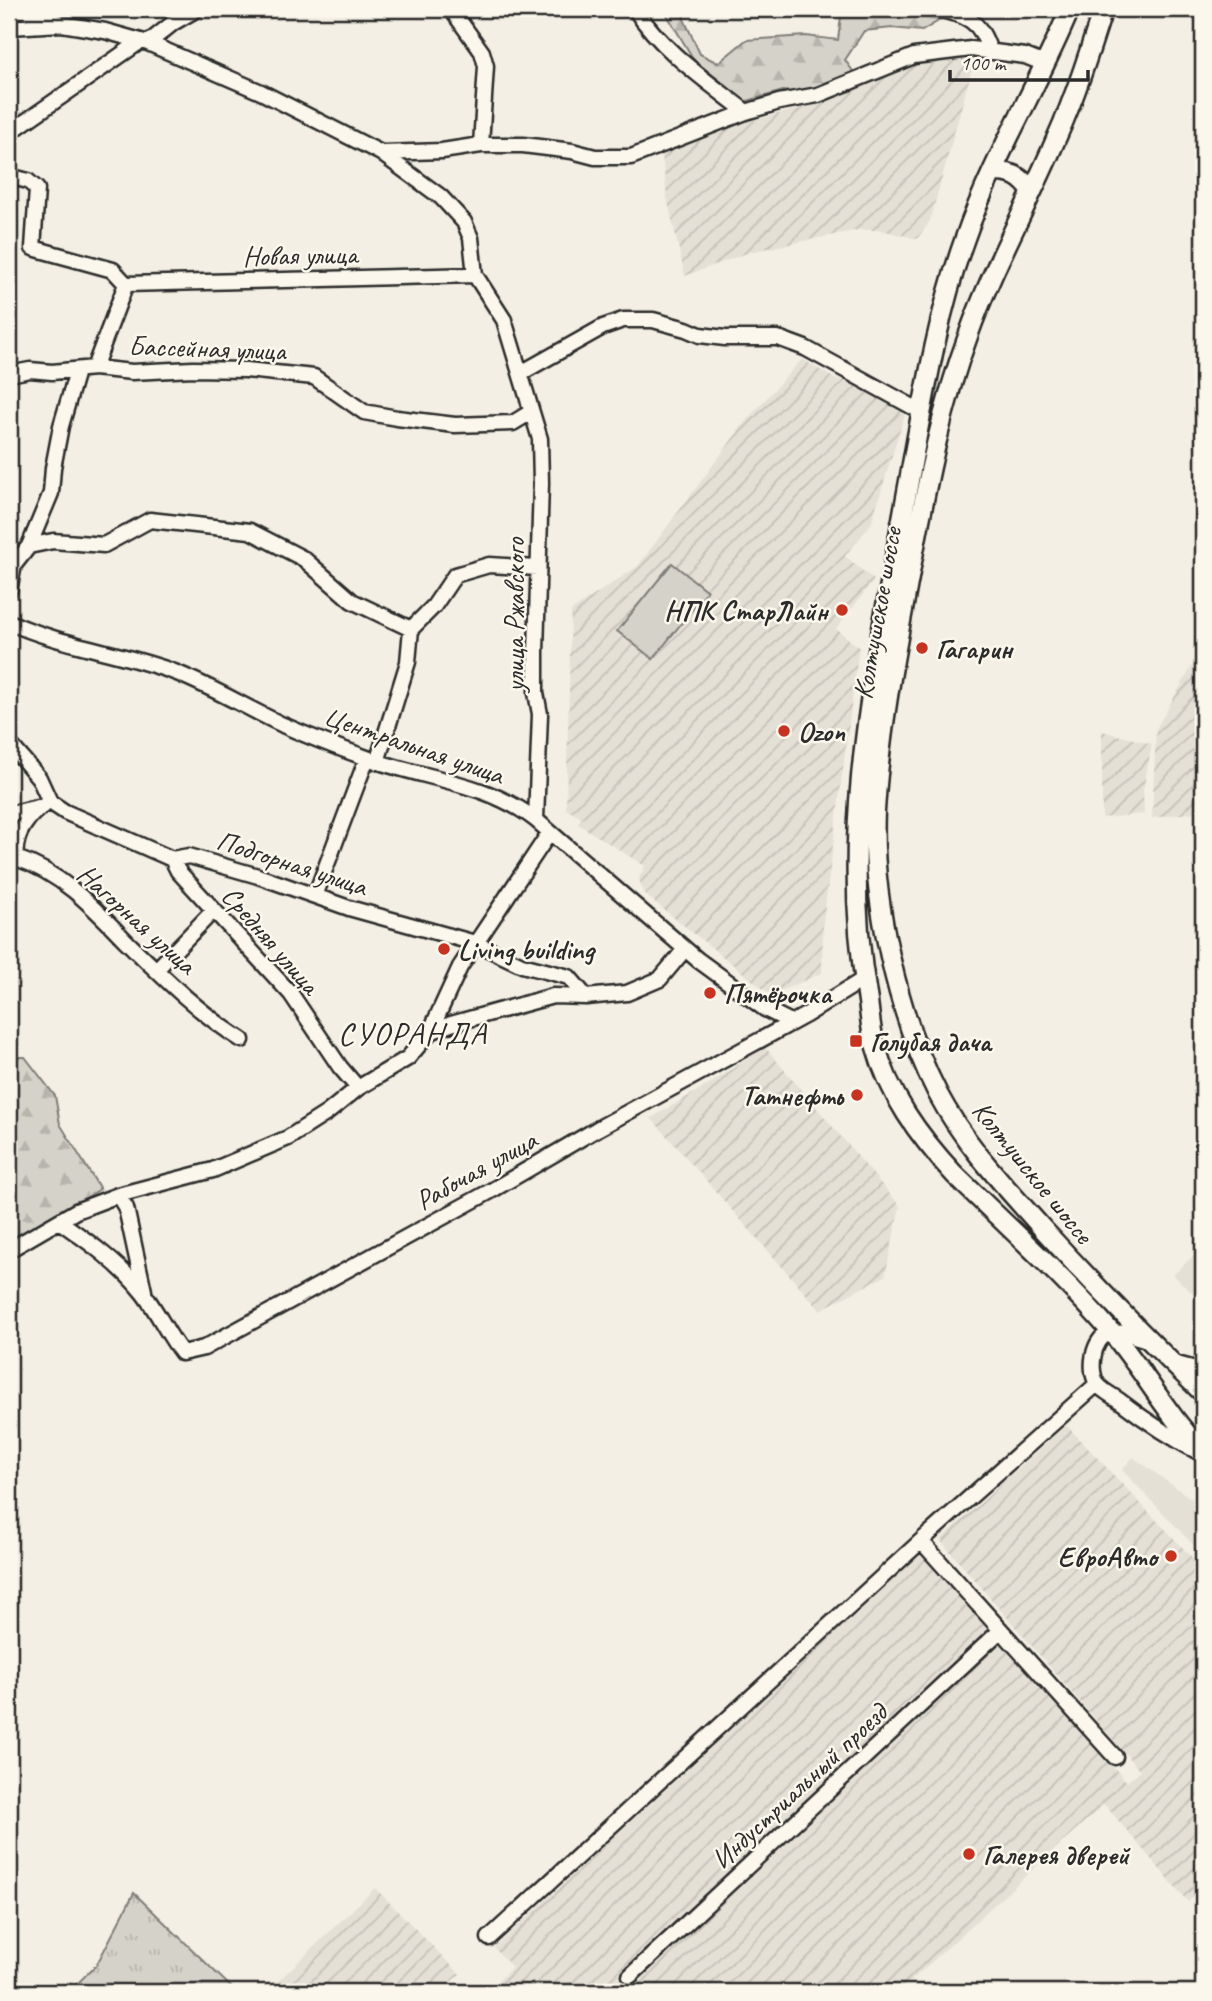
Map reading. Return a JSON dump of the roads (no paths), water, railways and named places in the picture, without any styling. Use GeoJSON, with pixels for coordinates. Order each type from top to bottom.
{"type":"FeatureCollection","features":[{"type":"Feature","properties":{"kind":"main road","name":"Колтушское шоссе"},"geometry":{"type":"LineString","coordinates":[[1070,9],[992,172],[964,239],[944,309],[878,649],[861,774],[856,901],[874,1041],[890,1085],[909,1118],[932,1150],[954,1174],[1111,1333],[1133,1359],[1181,1428],[1203,1453]]}},
{"type":"Feature","properties":{"kind":"main road","name":"Колтушское шоссе"},"geometry":{"type":"LineString","coordinates":[[1103,9],[1071,104],[969,333],[936,441],[922,500],[882,738],[875,813],[875,854],[884,924],[897,983],[923,1060],[938,1094],[985,1164],[1086,1277],[1203,1393]]}},
{"type":"Feature","properties":{"kind":"main road"},"geometry":{"type":"LineString","coordinates":[[992,172],[1004,171],[1016,175],[1032,192]]}},
{"type":"Feature","properties":{"kind":"street"},"geometry":{"type":"LineString","coordinates":[[9,9],[53,17],[145,42],[261,92],[381,153],[456,210],[471,238],[475,275]]}},
{"type":"Feature","properties":{"kind":"street"},"geometry":{"type":"LineString","coordinates":[[9,133],[197,9]]}},
{"type":"Feature","properties":{"kind":"street"},"geometry":{"type":"LineString","coordinates":[[451,9],[482,52],[486,66],[481,145]]}},
{"type":"Feature","properties":{"kind":"street"},"geometry":{"type":"LineString","coordinates":[[635,9],[645,23],[688,66],[746,112]]}},
{"type":"Feature","properties":{"kind":"street"},"geometry":{"type":"LineString","coordinates":[[936,9],[966,16],[985,35],[990,52]]}},
{"type":"Feature","properties":{"kind":"street"},"geometry":{"type":"LineString","coordinates":[[9,26],[53,17]]}},
{"type":"Feature","properties":{"kind":"street"},"geometry":{"type":"LineString","coordinates":[[381,153],[442,151],[481,145],[535,147],[572,151],[595,157],[631,157],[746,112],[818,95],[914,55],[971,49],[1025,56],[1045,64]]}},
{"type":"Feature","properties":{"kind":"street"},"geometry":{"type":"LineString","coordinates":[[9,176],[28,181],[37,188],[33,248],[113,270],[126,284],[94,368]]}},
{"type":"Feature","properties":{"kind":"street","name":"Новая улица"},"geometry":{"type":"LineString","coordinates":[[126,284],[475,275]]}},
{"type":"Feature","properties":{"kind":"street","name":"улица Ржавского"},"geometry":{"type":"LineString","coordinates":[[475,275],[504,320],[540,439],[536,693],[540,714],[536,820]]}},
{"type":"Feature","properties":{"kind":"street"},"geometry":{"type":"LineString","coordinates":[[521,373],[603,327],[623,320],[653,320],[699,335],[778,338],[805,348],[922,412]]}},
{"type":"Feature","properties":{"kind":"street","name":"Бассейная улица"},"geometry":{"type":"LineString","coordinates":[[9,374],[30,370],[77,371],[94,368],[132,372],[246,370],[314,377],[363,412],[455,425],[513,423],[531,412]]}},
{"type":"Feature","properties":{"kind":"street"},"geometry":{"type":"LineString","coordinates":[[9,591],[14,565],[29,546],[51,493],[52,468],[77,371]]}},
{"type":"Feature","properties":{"kind":"street"},"geometry":{"type":"LineString","coordinates":[[29,546],[53,541],[104,545],[150,520],[250,531],[304,559],[352,601],[411,629]]}},
{"type":"Feature","properties":{"kind":"street"},"geometry":{"type":"LineString","coordinates":[[315,896],[372,760],[408,662],[411,629],[434,606],[455,575],[489,565],[537,568]]}},
{"type":"Feature","properties":{"kind":"street","name":"Центральная улица"},"geometry":{"type":"LineString","coordinates":[[9,622],[47,636],[108,651],[176,673],[230,696],[286,726],[372,760],[470,786],[509,802],[536,820],[685,949],[765,1009],[791,1022]]}},
{"type":"Feature","properties":{"kind":"street"},"geometry":{"type":"LineString","coordinates":[[9,743],[39,778],[45,805],[9,814]]}},
{"type":"Feature","properties":{"kind":"street","name":"Подгорная улица"},"geometry":{"type":"LineString","coordinates":[[45,805],[172,859],[189,856],[392,921],[475,943],[522,965],[569,977],[586,997]]}},
{"type":"Feature","properties":{"kind":"street","name":"Нагорная улица"},"geometry":{"type":"LineString","coordinates":[[45,805],[29,818],[17,837],[13,863],[31,863],[75,891],[217,1025],[242,1040]]}},
{"type":"Feature","properties":{"kind":"street"},"geometry":{"type":"LineString","coordinates":[[9,1250],[76,1211],[118,1195],[213,1170],[256,1154],[288,1138],[327,1113],[358,1088],[408,1058],[430,1032],[460,967],[550,832]]}},
{"type":"Feature","properties":{"kind":"street","name":"Средняя улица"},"geometry":{"type":"LineString","coordinates":[[172,859],[178,871],[213,911],[291,994],[340,1067],[358,1088]]}},
{"type":"Feature","properties":{"kind":"street"},"geometry":{"type":"LineString","coordinates":[[156,970],[213,911]]}},
{"type":"Feature","properties":{"kind":"street"},"geometry":{"type":"LineString","coordinates":[[430,1032],[553,996],[586,997],[626,993],[660,979],[685,949]]}},
{"type":"Feature","properties":{"kind":"street","name":"Рабочая улица"},"geometry":{"type":"LineString","coordinates":[[145,1295],[168,1336],[182,1353],[204,1348],[341,1275],[864,979]]}},
{"type":"Feature","properties":{"kind":"street"},"geometry":{"type":"LineString","coordinates":[[118,1195],[126,1208],[145,1295]]}},
{"type":"Feature","properties":{"kind":"street"},"geometry":{"type":"LineString","coordinates":[[59,1221],[121,1269],[145,1295]]}},
{"type":"Feature","properties":{"kind":"street"},"geometry":{"type":"LineString","coordinates":[[489,1938],[921,1541],[1097,1384],[1092,1367],[1098,1342],[1111,1333],[1130,1334],[1147,1340]]}},
{"type":"Feature","properties":{"kind":"street"},"geometry":{"type":"LineString","coordinates":[[1173,1363],[1203,1371]]}},
{"type":"Feature","properties":{"kind":"street","name":"Колтушское шоссе"},"geometry":{"type":"LineString","coordinates":[[1097,1384],[1143,1418],[1203,1453]]}},
{"type":"Feature","properties":{"kind":"street"},"geometry":{"type":"LineString","coordinates":[[921,1541],[1115,1757]]}},
{"type":"Feature","properties":{"kind":"street","name":"Индустриальный проезд"},"geometry":{"type":"LineString","coordinates":[[630,1976],[1001,1630]]}},
{"type":"Feature","properties":{"kind":"place","name":"НПК СтарЛайн"},"geometry":{"type":"Point","coordinates":[842,610]}},
{"type":"Feature","properties":{"kind":"place","name":"Гагарин"},"geometry":{"type":"Point","coordinates":[922,648]}},
{"type":"Feature","properties":{"kind":"place","name":"Ozon"},"geometry":{"type":"Point","coordinates":[784,731]}},
{"type":"Feature","properties":{"kind":"place","name":"Living building"},"geometry":{"type":"Point","coordinates":[444,949]}},
{"type":"Feature","properties":{"kind":"place","name":"Пятёрочка"},"geometry":{"type":"Point","coordinates":[710,993]}},
{"type":"Feature","properties":{"kind":"place","name":"Голубая дача"},"geometry":{"type":"Point","coordinates":[856,1041]}},
{"type":"Feature","properties":{"kind":"place","name":"Татнефть"},"geometry":{"type":"Point","coordinates":[857,1095]}},
{"type":"Feature","properties":{"kind":"place","name":"ЕвроАвто"},"geometry":{"type":"Point","coordinates":[1171,1556]}},
{"type":"Feature","properties":{"kind":"place","name":"Галерея дверей"},"geometry":{"type":"Point","coordinates":[969,1854]}},
{"type":"Feature","properties":{"kind":"district","name":"СУОРАНДА"},"geometry":{"type":"Point","coordinates":[413,1033]}}]}
